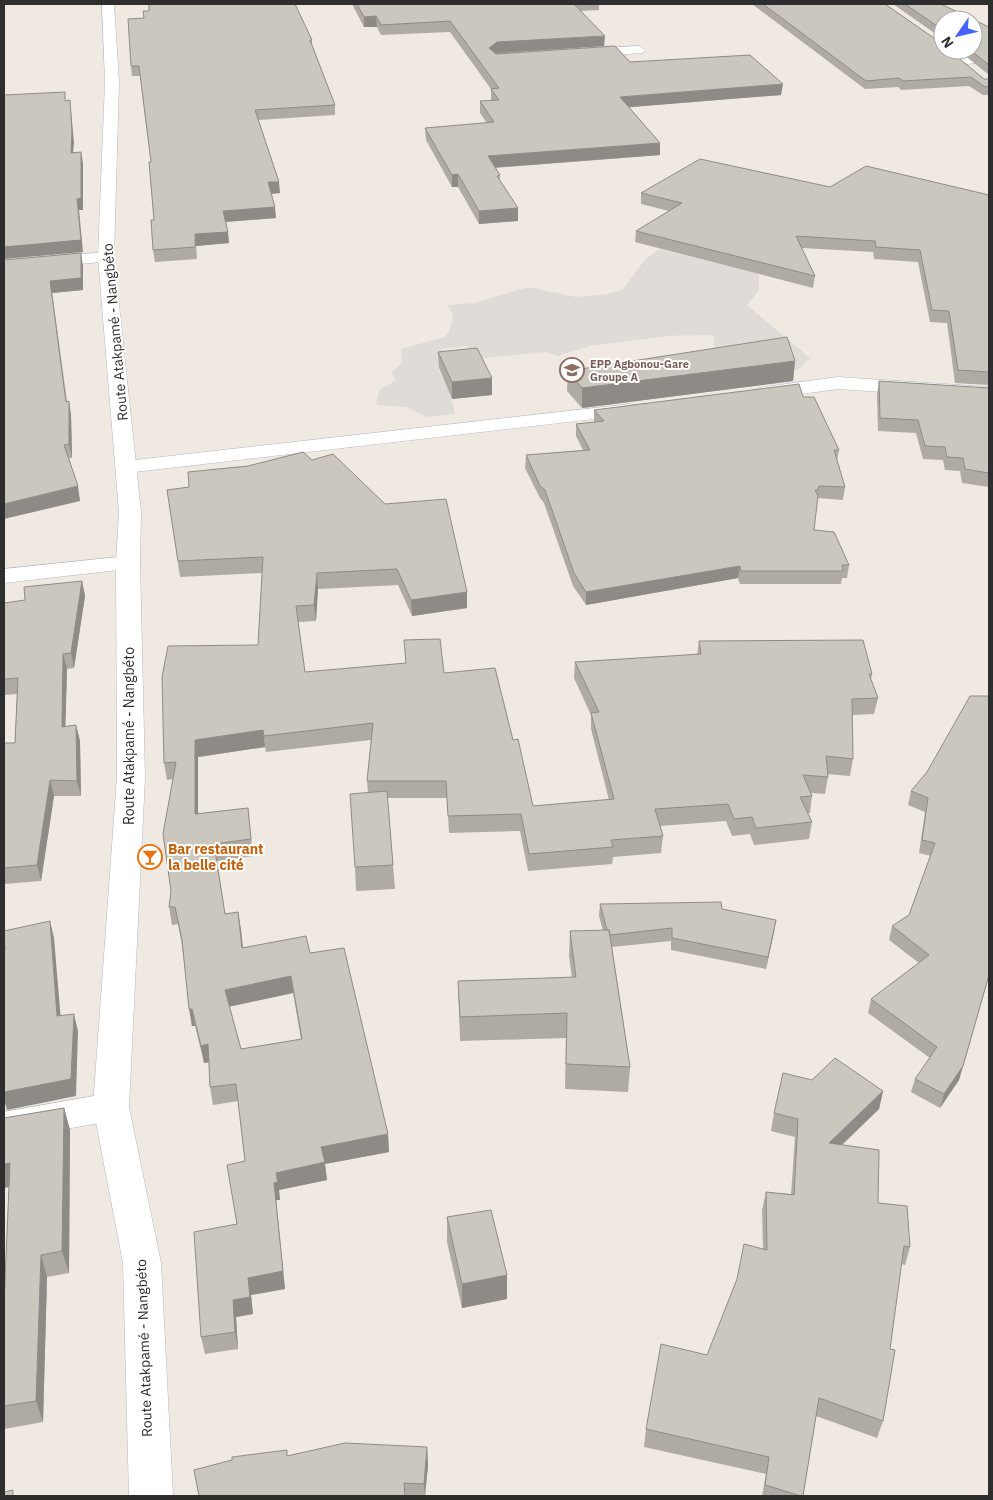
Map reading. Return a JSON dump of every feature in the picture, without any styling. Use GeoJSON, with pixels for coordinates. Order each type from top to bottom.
{"type":"FeatureCollection","features":[{"type":"Feature","properties":{"kind":"main road","name":"Route Atakpamé - Nangbéto"},"geometry":{"type":"LineString","coordinates":[[108,4],[112,82],[106,257],[130,512],[128,563],[131,777],[112,1107],[142,1263],[150,1496]]}},
{"type":"Feature","properties":{"kind":"main road"},"geometry":{"type":"LineString","coordinates":[[570,54],[639,50]]}},
{"type":"Feature","properties":{"kind":"main road"},"geometry":{"type":"LineString","coordinates":[[972,70],[958,59],[989,57]]}},
{"type":"Feature","properties":{"kind":"main road"},"geometry":{"type":"LineString","coordinates":[[4,266],[106,257]]}},
{"type":"Feature","properties":{"kind":"main road"},"geometry":{"type":"LineString","coordinates":[[742,396],[838,384],[989,392]]}},
{"type":"Feature","properties":{"kind":"main road"},"geometry":{"type":"LineString","coordinates":[[126,467],[646,408]]}},
{"type":"Feature","properties":{"kind":"main road"},"geometry":{"type":"LineString","coordinates":[[4,576],[128,563]]}},
{"type":"Feature","properties":{"kind":"main road"},"geometry":{"type":"LineString","coordinates":[[4,1126],[112,1107]]}},
{"type":"Feature","properties":{"kind":"shaded area"},"geometry":{"type":"Polygon","coordinates":[[[659,249],[759,274],[759,290],[747,305],[810,358],[798,370],[754,381],[717,366],[713,335],[669,336],[590,346],[558,356],[546,352],[475,359],[468,346],[442,349],[449,367],[438,368],[452,399],[455,414],[427,417],[406,407],[376,405],[379,390],[395,381],[392,372],[402,362],[401,349],[445,337],[449,332],[453,315],[448,305],[474,303],[528,287],[576,297],[607,294],[622,290],[645,260],[659,249]]]}},
{"type":"Feature","properties":{"kind":"building"},"geometry":{"type":"Polygon","coordinates":[[[149,4],[295,4],[312,40],[310,40],[335,105],[255,110],[279,182],[268,182],[275,207],[223,211],[228,232],[195,234],[195,247],[153,250],[151,220],[154,220],[149,162],[151,162],[139,66],[131,66],[128,19],[144,18],[143,11],[149,11],[149,4]]]}},
{"type":"Feature","properties":{"kind":"building"},"geometry":{"type":"Polygon","coordinates":[[[357,4],[574,4],[605,36],[497,42],[489,48],[496,54],[615,46],[630,62],[750,55],[783,84],[620,97],[660,143],[488,156],[500,175],[497,176],[518,208],[479,211],[458,174],[452,175],[425,128],[494,122],[480,101],[499,100],[491,89],[499,88],[450,21],[381,25],[376,16],[364,17],[357,4]]]}},
{"type":"Feature","properties":{"kind":"building"},"geometry":{"type":"Polygon","coordinates":[[[763,4],[885,4],[933,37],[933,60],[961,60],[984,79],[989,79],[989,86],[985,87],[971,77],[903,81],[899,78],[866,81],[763,4]]]}},
{"type":"Feature","properties":{"kind":"building"},"geometry":{"type":"Polygon","coordinates":[[[905,4],[941,4],[954,10],[933,10],[933,23],[905,4]]]}},
{"type":"Feature","properties":{"kind":"building"},"geometry":{"type":"Polygon","coordinates":[[[983,24],[989,27],[989,65],[983,60],[983,24]]]}},
{"type":"Feature","properties":{"kind":"building"},"geometry":{"type":"Polygon","coordinates":[[[65,92],[65,101],[70,100],[71,153],[81,152],[81,198],[77,199],[81,240],[4,247],[4,95],[65,92]]]}},
{"type":"Feature","properties":{"kind":"building"},"geometry":{"type":"Polygon","coordinates":[[[700,159],[830,187],[866,166],[989,195],[989,372],[958,370],[949,311],[932,310],[920,250],[876,247],[875,241],[796,236],[815,276],[636,231],[682,203],[641,193],[700,159]]]}},
{"type":"Feature","properties":{"kind":"building"},"geometry":{"type":"Polygon","coordinates":[[[81,253],[81,278],[50,281],[66,402],[69,401],[69,444],[64,445],[78,486],[4,504],[4,260],[81,253]]]}},
{"type":"Feature","properties":{"kind":"building"},"geometry":{"type":"Polygon","coordinates":[[[787,337],[795,361],[582,388],[568,371],[787,337]]]}},
{"type":"Feature","properties":{"kind":"building"},"geometry":{"type":"Polygon","coordinates":[[[477,348],[492,378],[452,382],[438,352],[477,348]]]}},
{"type":"Feature","properties":{"kind":"building"},"geometry":{"type":"Polygon","coordinates":[[[879,381],[989,388],[989,473],[965,469],[963,458],[947,457],[945,447],[925,446],[918,420],[880,418],[879,381]]]}},
{"type":"Feature","properties":{"kind":"building"},"geometry":{"type":"Polygon","coordinates":[[[799,384],[803,397],[814,397],[839,450],[834,450],[845,487],[819,486],[818,490],[815,490],[818,496],[814,530],[834,532],[849,565],[842,565],[843,571],[741,571],[740,566],[586,592],[574,573],[545,490],[540,486],[526,455],[590,450],[576,424],[604,421],[594,410],[799,384]]]}},
{"type":"Feature","properties":{"kind":"building"},"geometry":{"type":"Polygon","coordinates":[[[303,452],[312,460],[333,454],[385,504],[446,499],[467,592],[411,600],[397,569],[317,573],[314,605],[296,606],[305,672],[406,663],[404,640],[440,639],[444,673],[495,668],[513,740],[518,739],[533,806],[614,799],[591,713],[599,712],[575,662],[701,654],[699,641],[863,640],[872,674],[869,674],[878,698],[852,699],[853,759],[826,756],[828,777],[803,775],[812,796],[800,797],[812,822],[756,828],[752,817],[734,819],[728,804],[655,809],[663,836],[611,840],[613,847],[529,854],[521,814],[448,816],[446,781],[367,781],[373,723],[264,736],[263,730],[195,740],[195,814],[248,808],[251,839],[214,844],[225,914],[238,912],[242,948],[306,936],[310,953],[344,948],[388,1134],[321,1147],[325,1162],[276,1173],[278,1182],[274,1183],[283,1271],[248,1278],[250,1297],[233,1300],[235,1332],[201,1337],[194,1232],[237,1224],[227,1165],[245,1161],[236,1084],[210,1087],[208,1044],[201,1046],[192,1009],[189,1009],[182,940],[175,907],[169,907],[171,891],[163,834],[176,762],[164,763],[162,677],[168,646],[258,645],[263,557],[178,561],[167,490],[189,487],[188,472],[248,466],[303,452]],[[291,976],[225,990],[241,1049],[302,1039],[291,976]]]}},
{"type":"Feature","properties":{"kind":"building"},"geometry":{"type":"Polygon","coordinates":[[[82,581],[71,653],[63,654],[62,727],[76,725],[77,781],[50,780],[37,865],[4,868],[4,743],[15,743],[18,678],[4,679],[4,603],[25,600],[24,587],[82,581]]]}},
{"type":"Feature","properties":{"kind":"building"},"geometry":{"type":"Polygon","coordinates":[[[970,696],[989,696],[989,975],[963,1066],[944,1094],[915,1079],[937,1047],[871,999],[929,955],[892,926],[909,915],[935,843],[922,840],[928,798],[911,791],[927,772],[970,696]]]}},
{"type":"Feature","properties":{"kind":"building"},"geometry":{"type":"Polygon","coordinates":[[[387,791],[393,865],[355,867],[350,794],[387,791]]]}},
{"type":"Feature","properties":{"kind":"building"},"geometry":{"type":"Polygon","coordinates":[[[721,902],[722,909],[776,920],[768,957],[672,938],[672,928],[610,935],[600,904],[721,902]]]}},
{"type":"Feature","properties":{"kind":"building"},"geometry":{"type":"Polygon","coordinates":[[[50,921],[57,1016],[74,1014],[71,1079],[4,1092],[4,931],[50,921]]]}},
{"type":"Feature","properties":{"kind":"building"},"geometry":{"type":"Polygon","coordinates":[[[609,930],[630,1067],[566,1064],[567,1013],[460,1017],[458,981],[576,977],[570,931],[609,930]]]}},
{"type":"Feature","properties":{"kind":"building"},"geometry":{"type":"Polygon","coordinates":[[[835,1058],[883,1091],[829,1143],[879,1150],[878,1203],[907,1206],[910,1247],[904,1246],[890,1349],[895,1350],[883,1421],[819,1398],[803,1496],[801,1496],[765,1485],[769,1457],[646,1429],[661,1344],[707,1355],[737,1279],[744,1244],[767,1250],[766,1192],[794,1195],[798,1119],[774,1113],[783,1073],[812,1080],[835,1058]]]}},
{"type":"Feature","properties":{"kind":"building"},"geometry":{"type":"Polygon","coordinates":[[[64,1108],[62,1251],[41,1255],[36,1401],[4,1406],[4,1304],[10,1163],[4,1164],[4,1118],[64,1108]]]}},
{"type":"Feature","properties":{"kind":"building"},"geometry":{"type":"Polygon","coordinates":[[[491,1210],[507,1275],[462,1284],[447,1217],[491,1210]]]}},
{"type":"Feature","properties":{"kind":"building"},"geometry":{"type":"Polygon","coordinates":[[[345,1443],[427,1447],[424,1484],[404,1483],[405,1496],[199,1496],[194,1470],[232,1460],[232,1457],[287,1450],[287,1456],[345,1443]]]}},
{"type":"Feature","properties":{"kind":"building"},"geometry":{"type":"Polygon","coordinates":[[[13,1490],[13,1496],[4,1496],[4,1492],[13,1490]]]}},
{"type":"Feature","properties":{"kind":"place","name":"EPP Agbonou-Gare Groupe A"},"geometry":{"type":"Point","coordinates":[572,370]}},
{"type":"Feature","properties":{"kind":"place","name":"Bar restaurant la belle cité"},"geometry":{"type":"Point","coordinates":[150,857]}}]}
